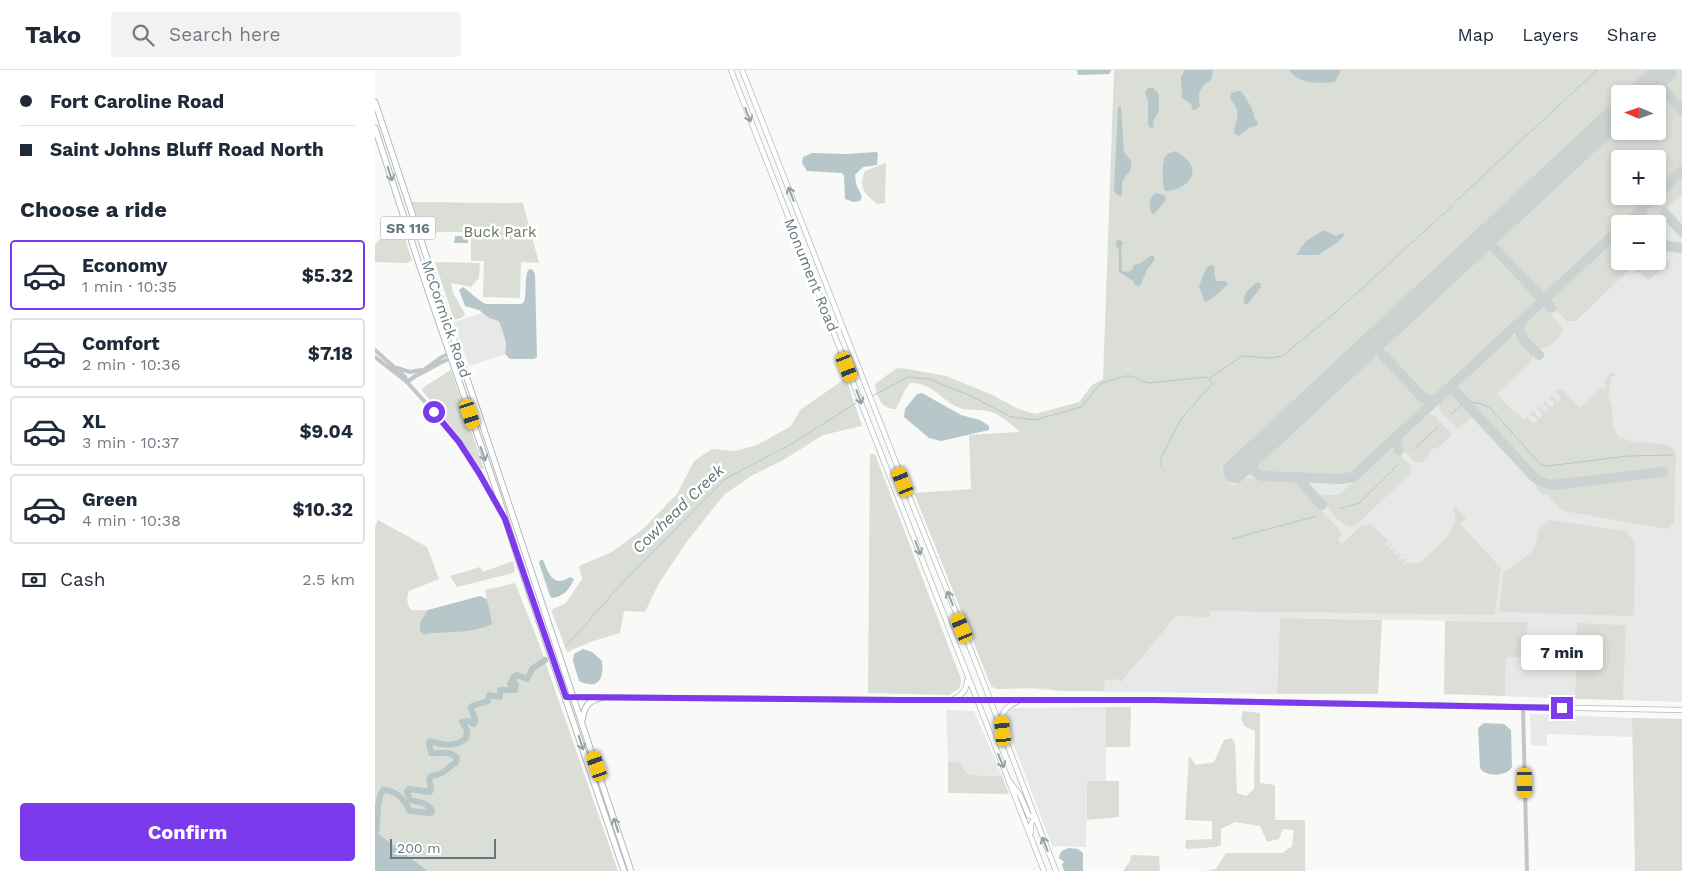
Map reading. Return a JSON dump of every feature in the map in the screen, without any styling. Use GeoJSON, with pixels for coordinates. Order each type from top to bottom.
{"type":"FeatureCollection","features":[{"type":"Feature","properties":{"kind":"main road","name":"Monument Road"},"geometry":{"type":"LineString","coordinates":[[731,70],[1044,871]]}},
{"type":"Feature","properties":{"kind":"main road","name":"Monument Road"},"geometry":{"type":"LineString","coordinates":[[742,70],[1003,731],[1056,871]]}},
{"type":"Feature","properties":{"kind":"main road","name":"McCormick Road"},"geometry":{"type":"LineString","coordinates":[[375,102],[432,279],[509,506]]}},
{"type":"Feature","properties":{"kind":"main road","name":"McCormick Road"},"geometry":{"type":"LineString","coordinates":[[375,128],[505,519]]}},
{"type":"Feature","properties":{"kind":"main road"},"geometry":{"type":"LineString","coordinates":[[420,267],[425,269],[432,279]]}},
{"type":"Feature","properties":{"kind":"main road"},"geometry":{"type":"LineString","coordinates":[[492,478],[496,482],[504,504],[509,506]]}},
{"type":"Feature","properties":{"kind":"main road"},"geometry":{"type":"LineString","coordinates":[[899,499],[909,496]]}},
{"type":"Feature","properties":{"kind":"main road","name":"SR 116"},"geometry":{"type":"LineString","coordinates":[[509,506],[631,871]]}},
{"type":"Feature","properties":{"kind":"main road","name":"SR 116"},"geometry":{"type":"LineString","coordinates":[[505,519],[624,871]]}},
{"type":"Feature","properties":{"kind":"main road"},"geometry":{"type":"LineString","coordinates":[[952,700],[960,696],[965,690],[967,677]]}},
{"type":"Feature","properties":{"kind":"main road"},"geometry":{"type":"LineString","coordinates":[[566,697],[1022,699],[1682,710]]}},
{"type":"Feature","properties":{"kind":"main road"},"geometry":{"type":"LineString","coordinates":[[582,722],[583,711],[588,704],[601,698]]}},
{"type":"Feature","properties":{"kind":"main road"},"geometry":{"type":"LineString","coordinates":[[1003,731],[1001,720],[1003,710],[1022,699]]}},
{"type":"Feature","properties":{"kind":"main road"},"geometry":{"type":"LineString","coordinates":[[1008,780],[1020,795],[1029,816],[1035,817],[1031,824],[1032,840]]}},
{"type":"Feature","properties":{"kind":"street"},"geometry":{"type":"LineString","coordinates":[[375,350],[394,366],[405,377],[407,382]]}},
{"type":"Feature","properties":{"kind":"street"},"geometry":{"type":"LineString","coordinates":[[394,366],[410,372],[423,369],[457,352]]}},
{"type":"Feature","properties":{"kind":"street"},"geometry":{"type":"LineString","coordinates":[[407,382],[451,355]]}},
{"type":"Feature","properties":{"kind":"street"},"geometry":{"type":"LineString","coordinates":[[375,357],[407,382],[459,442],[505,519]]}},
{"type":"Feature","properties":{"kind":"street"},"geometry":{"type":"LineString","coordinates":[[416,376],[423,369]]}},
{"type":"Feature","properties":{"kind":"street"},"geometry":{"type":"LineString","coordinates":[[1523,707],[1527,871]]}},
{"type":"Feature","properties":{"kind":"shaded area"},"geometry":{"type":"Polygon","coordinates":[[[1077,70],[1111,71],[1109,74],[1078,75],[1077,70]]]}},
{"type":"Feature","properties":{"kind":"shaded area"},"geometry":{"type":"Polygon","coordinates":[[[1185,70],[1213,70],[1211,80],[1200,91],[1200,106],[1193,111],[1191,104],[1182,98],[1181,77],[1185,70]]]}},
{"type":"Feature","properties":{"kind":"shaded area"},"geometry":{"type":"Polygon","coordinates":[[[1289,70],[1341,70],[1335,82],[1322,83],[1304,81],[1293,75],[1289,70]]]}},
{"type":"Feature","properties":{"kind":"shaded area"},"geometry":{"type":"Polygon","coordinates":[[[1396,70],[1682,70],[1682,702],[1623,700],[1625,625],[1577,624],[1575,699],[1505,696],[1506,658],[1526,657],[1528,622],[1280,618],[1277,694],[1034,689],[1396,70]]]}},
{"type":"Feature","properties":{"kind":"shaded area"},"geometry":{"type":"Polygon","coordinates":[[[1148,88],[1153,88],[1159,94],[1159,111],[1153,122],[1154,127],[1151,128],[1148,126],[1148,101],[1145,92],[1148,88]]]}},
{"type":"Feature","properties":{"kind":"shaded area"},"geometry":{"type":"Polygon","coordinates":[[[1241,91],[1252,108],[1258,123],[1238,136],[1234,133],[1238,112],[1230,98],[1231,93],[1241,91]]]}},
{"type":"Feature","properties":{"kind":"shaded area"},"geometry":{"type":"Polygon","coordinates":[[[1120,106],[1124,152],[1132,162],[1130,171],[1122,183],[1122,195],[1120,196],[1114,190],[1118,108],[1120,106]]]}},
{"type":"Feature","properties":{"kind":"shaded area"},"geometry":{"type":"Polygon","coordinates":[[[1176,151],[1190,163],[1192,176],[1181,187],[1165,191],[1163,179],[1164,160],[1165,157],[1176,151]]]}},
{"type":"Feature","properties":{"kind":"shaded area"},"geometry":{"type":"Polygon","coordinates":[[[812,153],[846,154],[878,153],[877,165],[863,167],[855,175],[856,184],[862,197],[860,201],[854,202],[845,199],[844,176],[842,173],[807,171],[802,163],[803,157],[812,153]]]}},
{"type":"Feature","properties":{"kind":"shaded area"},"geometry":{"type":"Polygon","coordinates":[[[1156,193],[1164,195],[1166,200],[1154,214],[1151,213],[1150,202],[1156,193]]]}},
{"type":"Feature","properties":{"kind":"shaded area"},"geometry":{"type":"Polygon","coordinates":[[[1324,230],[1336,236],[1343,233],[1344,235],[1338,242],[1318,255],[1296,255],[1306,241],[1324,230]]]}},
{"type":"Feature","properties":{"kind":"shaded area"},"geometry":{"type":"Polygon","coordinates":[[[455,236],[468,236],[468,243],[454,243],[455,236]]]}},
{"type":"Feature","properties":{"kind":"shaded area"},"geometry":{"type":"Polygon","coordinates":[[[1117,239],[1123,242],[1121,250],[1122,271],[1128,272],[1132,270],[1134,265],[1153,255],[1155,259],[1147,270],[1140,286],[1135,285],[1133,281],[1119,272],[1117,239]]]}},
{"type":"Feature","properties":{"kind":"shaded area"},"geometry":{"type":"Polygon","coordinates":[[[1210,265],[1214,266],[1217,281],[1225,281],[1228,284],[1214,297],[1205,302],[1199,286],[1206,269],[1210,265]]]}},
{"type":"Feature","properties":{"kind":"shaded area"},"geometry":{"type":"Polygon","coordinates":[[[532,269],[535,274],[537,357],[534,359],[510,359],[505,354],[506,343],[498,321],[489,318],[479,310],[465,306],[459,290],[463,287],[486,304],[521,304],[525,298],[528,270],[532,269]]]}},
{"type":"Feature","properties":{"kind":"shaded area"},"geometry":{"type":"Polygon","coordinates":[[[1256,283],[1260,283],[1261,287],[1247,305],[1244,303],[1245,294],[1256,283]]]}},
{"type":"Feature","properties":{"kind":"shaded area"},"geometry":{"type":"Polygon","coordinates":[[[482,313],[497,321],[501,326],[506,344],[505,354],[469,366],[454,322],[482,313]]]}},
{"type":"Feature","properties":{"kind":"shaded area"},"geometry":{"type":"Polygon","coordinates":[[[922,393],[961,415],[980,420],[989,426],[989,430],[941,441],[929,438],[904,417],[905,409],[917,394],[922,393]]]}},
{"type":"Feature","properties":{"kind":"shaded area"},"geometry":{"type":"Polygon","coordinates":[[[540,560],[543,560],[552,578],[559,581],[570,577],[574,579],[563,594],[552,598],[550,596],[539,563],[540,560]]]}},
{"type":"Feature","properties":{"kind":"shaded area"},"geometry":{"type":"Polygon","coordinates":[[[480,596],[487,599],[492,624],[459,632],[424,634],[420,631],[420,622],[428,610],[480,596]]]}},
{"type":"Feature","properties":{"kind":"shaded area"},"geometry":{"type":"Polygon","coordinates":[[[583,649],[592,652],[602,661],[601,678],[596,683],[591,684],[579,681],[573,661],[574,654],[583,649]]]}},
{"type":"Feature","properties":{"kind":"shaded area"},"geometry":{"type":"Polygon","coordinates":[[[1106,707],[1106,781],[1087,782],[1086,847],[1052,846],[1005,721],[1006,714],[1012,708],[1106,707]]]}},
{"type":"Feature","properties":{"kind":"shaded area"},"geometry":{"type":"Polygon","coordinates":[[[946,710],[974,711],[1002,776],[969,775],[958,762],[948,761],[946,710]]]}},
{"type":"Feature","properties":{"kind":"shaded area"},"geometry":{"type":"Polygon","coordinates":[[[1530,714],[1632,718],[1632,737],[1547,734],[1547,746],[1531,745],[1530,714]]]}},
{"type":"Feature","properties":{"kind":"shaded area"},"geometry":{"type":"Polygon","coordinates":[[[1484,723],[1504,724],[1511,730],[1512,767],[1506,773],[1496,775],[1486,773],[1480,768],[1478,728],[1484,723]]]}},
{"type":"Feature","properties":{"kind":"shaded area"},"geometry":{"type":"Polygon","coordinates":[[[375,831],[428,871],[375,871],[375,831]]]}},
{"type":"Feature","properties":{"kind":"shaded area"},"geometry":{"type":"Polygon","coordinates":[[[1069,848],[1078,849],[1083,853],[1083,871],[1064,871],[1062,864],[1064,862],[1059,856],[1062,851],[1069,848]]]}},
{"type":"Feature","properties":{"kind":"green space"},"geometry":{"type":"Polygon","coordinates":[[[1114,70],[1650,70],[1634,85],[1611,85],[1611,106],[1220,472],[1233,486],[1243,478],[1293,481],[1339,529],[1341,535],[1338,540],[1342,544],[1362,525],[1371,524],[1388,541],[1385,543],[1387,546],[1390,543],[1392,545],[1389,548],[1391,550],[1395,548],[1397,550],[1394,553],[1401,555],[1400,560],[1403,558],[1406,560],[1403,563],[1405,565],[1408,562],[1419,563],[1451,532],[1455,517],[1454,506],[1466,518],[1460,524],[1501,568],[1495,615],[1210,611],[1210,617],[1176,616],[1121,682],[1115,678],[1112,681],[1105,679],[1104,691],[1062,691],[1044,688],[996,689],[991,686],[914,493],[971,489],[969,435],[1020,432],[995,413],[963,409],[926,386],[919,384],[911,383],[906,388],[896,409],[891,409],[881,402],[875,384],[897,368],[946,376],[993,395],[1016,408],[1035,414],[1079,402],[1092,385],[1103,379],[1114,70]]]}},
{"type":"Feature","properties":{"kind":"green space"},"geometry":{"type":"Polygon","coordinates":[[[1682,70],[1682,106],[1669,93],[1666,83],[1682,70]]]}},
{"type":"Feature","properties":{"kind":"green space"},"geometry":{"type":"Polygon","coordinates":[[[1666,96],[1682,114],[1682,167],[1666,182],[1666,150],[1611,150],[1611,205],[1641,205],[1631,215],[1611,215],[1611,233],[1549,291],[1541,293],[1501,251],[1498,240],[1611,134],[1611,140],[1666,140],[1666,96]]]}},
{"type":"Feature","properties":{"kind":"green space"},"geometry":{"type":"Polygon","coordinates":[[[886,163],[885,203],[877,204],[864,190],[863,177],[865,171],[886,163]]]}},
{"type":"Feature","properties":{"kind":"green space"},"geometry":{"type":"Polygon","coordinates":[[[1682,177],[1682,194],[1659,215],[1644,215],[1650,205],[1666,205],[1666,191],[1682,177]]]}},
{"type":"Feature","properties":{"kind":"green space","name":"Buck Park"},"geometry":{"type":"Polygon","coordinates":[[[412,202],[523,203],[539,263],[521,262],[520,298],[483,297],[484,261],[471,261],[471,232],[422,232],[412,202]]]}},
{"type":"Feature","properties":{"kind":"green space"},"geometry":{"type":"Polygon","coordinates":[[[403,232],[412,261],[406,263],[375,262],[375,244],[380,239],[403,232]]]}},
{"type":"Feature","properties":{"kind":"green space"},"geometry":{"type":"Polygon","coordinates":[[[1611,242],[1611,270],[1629,270],[1576,321],[1567,321],[1558,313],[1552,303],[1552,296],[1611,242]]]}},
{"type":"Feature","properties":{"kind":"green space"},"geometry":{"type":"Polygon","coordinates":[[[1489,250],[1496,253],[1535,295],[1535,304],[1438,395],[1428,397],[1389,356],[1386,349],[1387,344],[1489,250]]]}},
{"type":"Feature","properties":{"kind":"green space"},"geometry":{"type":"Polygon","coordinates":[[[435,262],[480,263],[479,278],[471,287],[451,283],[453,293],[465,314],[462,318],[454,320],[435,262]]]}},
{"type":"Feature","properties":{"kind":"green space"},"geometry":{"type":"Polygon","coordinates":[[[1666,262],[1669,262],[1668,269],[1666,269],[1666,262]]]}},
{"type":"Feature","properties":{"kind":"green space"},"geometry":{"type":"Polygon","coordinates":[[[1635,270],[1660,270],[1648,281],[1640,272],[1638,274],[1635,270]]]}},
{"type":"Feature","properties":{"kind":"green space"},"geometry":{"type":"Polygon","coordinates":[[[1542,308],[1548,310],[1563,329],[1554,342],[1543,349],[1539,349],[1521,330],[1524,322],[1542,308]]]}},
{"type":"Feature","properties":{"kind":"green space"},"geometry":{"type":"Polygon","coordinates":[[[1511,336],[1526,345],[1531,352],[1532,359],[1497,394],[1523,419],[1528,417],[1531,422],[1537,421],[1535,416],[1531,415],[1532,411],[1540,418],[1542,416],[1540,410],[1537,410],[1538,406],[1546,412],[1548,407],[1543,404],[1544,401],[1552,407],[1554,401],[1549,399],[1550,395],[1558,401],[1560,399],[1560,396],[1555,393],[1556,389],[1562,389],[1580,408],[1602,387],[1605,388],[1607,385],[1604,383],[1611,371],[1616,376],[1611,376],[1608,399],[1612,404],[1613,428],[1619,437],[1633,442],[1666,444],[1676,451],[1674,522],[1667,529],[1563,511],[1546,494],[1543,495],[1535,487],[1553,487],[1663,474],[1663,469],[1584,479],[1538,482],[1533,480],[1523,470],[1529,464],[1503,437],[1503,434],[1499,435],[1478,412],[1458,429],[1441,412],[1438,405],[1440,401],[1511,336]]]}},
{"type":"Feature","properties":{"kind":"green space"},"geometry":{"type":"Polygon","coordinates":[[[1373,356],[1381,357],[1421,401],[1422,407],[1414,417],[1350,475],[1261,473],[1258,469],[1258,464],[1373,356]]]}},
{"type":"Feature","properties":{"kind":"green space"},"geometry":{"type":"Polygon","coordinates":[[[451,370],[484,469],[481,469],[461,439],[421,389],[451,370]]]}},
{"type":"Feature","properties":{"kind":"green space"},"geometry":{"type":"Polygon","coordinates":[[[846,378],[862,426],[823,435],[785,459],[751,476],[724,495],[688,540],[659,583],[645,612],[624,611],[620,633],[593,641],[567,652],[551,610],[566,603],[582,579],[579,566],[612,552],[643,529],[677,494],[694,461],[712,449],[735,451],[757,445],[791,426],[800,410],[846,378]]]}},
{"type":"Feature","properties":{"kind":"green space"},"geometry":{"type":"Polygon","coordinates":[[[1428,413],[1435,416],[1451,436],[1436,449],[1434,448],[1429,452],[1431,454],[1423,462],[1416,463],[1400,447],[1399,441],[1428,413]]]}},
{"type":"Feature","properties":{"kind":"green space"},"geometry":{"type":"Polygon","coordinates":[[[1390,449],[1404,459],[1410,466],[1411,473],[1355,526],[1345,525],[1332,514],[1322,501],[1322,496],[1339,495],[1390,449]]]}},
{"type":"Feature","properties":{"kind":"green space"},"geometry":{"type":"Polygon","coordinates":[[[870,454],[875,454],[961,679],[960,688],[949,695],[868,693],[870,454]]]}},
{"type":"Feature","properties":{"kind":"green space"},"geometry":{"type":"Polygon","coordinates":[[[378,520],[427,547],[439,579],[409,591],[407,599],[411,610],[428,610],[420,622],[424,634],[486,627],[490,612],[485,590],[515,583],[538,641],[618,871],[428,871],[375,831],[375,527],[378,520]]]}},
{"type":"Feature","properties":{"kind":"green space"},"geometry":{"type":"Polygon","coordinates":[[[1549,520],[1625,531],[1635,542],[1634,614],[1631,616],[1501,612],[1499,610],[1503,573],[1533,551],[1538,531],[1549,520]]]}},
{"type":"Feature","properties":{"kind":"green space"},"geometry":{"type":"Polygon","coordinates":[[[513,561],[515,571],[513,573],[457,587],[450,576],[480,567],[483,572],[513,561]]]}},
{"type":"Feature","properties":{"kind":"green space"},"geometry":{"type":"Polygon","coordinates":[[[1280,618],[1382,620],[1378,694],[1277,694],[1280,618]]]}},
{"type":"Feature","properties":{"kind":"green space"},"geometry":{"type":"Polygon","coordinates":[[[1445,621],[1528,622],[1526,657],[1506,658],[1505,696],[1444,694],[1445,621]]]}},
{"type":"Feature","properties":{"kind":"green space"},"geometry":{"type":"Polygon","coordinates":[[[1577,623],[1626,625],[1623,700],[1575,699],[1577,623]]]}},
{"type":"Feature","properties":{"kind":"green space"},"geometry":{"type":"Polygon","coordinates":[[[1106,707],[1131,707],[1130,747],[1106,747],[1106,707]]]}},
{"type":"Feature","properties":{"kind":"green space"},"geometry":{"type":"Polygon","coordinates":[[[1243,711],[1260,713],[1260,783],[1275,785],[1275,820],[1305,820],[1305,871],[1204,871],[1216,869],[1226,853],[1283,853],[1292,846],[1294,830],[1283,829],[1279,839],[1267,842],[1260,826],[1235,822],[1221,829],[1221,845],[1187,849],[1185,847],[1186,840],[1212,839],[1212,821],[1185,820],[1189,756],[1196,765],[1214,762],[1224,740],[1232,738],[1235,743],[1237,793],[1246,796],[1254,789],[1255,731],[1244,726],[1241,718],[1243,711]]]}},
{"type":"Feature","properties":{"kind":"green space"},"geometry":{"type":"Polygon","coordinates":[[[1632,718],[1682,719],[1682,871],[1635,871],[1632,718]]]}},
{"type":"Feature","properties":{"kind":"green space"},"geometry":{"type":"Polygon","coordinates":[[[948,761],[958,762],[969,775],[1002,776],[1009,794],[948,793],[948,761]]]}},
{"type":"Feature","properties":{"kind":"green space"},"geometry":{"type":"Polygon","coordinates":[[[1087,781],[1119,781],[1119,817],[1087,820],[1087,781]]]}},
{"type":"Feature","properties":{"kind":"green space"},"geometry":{"type":"Polygon","coordinates":[[[1131,855],[1159,856],[1160,871],[1123,871],[1130,861],[1131,855]]]}},
{"type":"Feature","properties":{"kind":"waterway"},"geometry":{"type":"LineString","coordinates":[[1456,201],[1597,70]]}},
{"type":"Feature","properties":{"kind":"waterway"},"geometry":{"type":"LineString","coordinates":[[1210,378],[1242,356],[1271,358],[1282,356],[1335,313],[1452,206]]}},
{"type":"Feature","properties":{"kind":"waterway","name":"Cowhead Creek"},"geometry":{"type":"LineString","coordinates":[[874,395],[908,377],[929,379],[969,395],[1011,417],[1035,420],[1081,407],[1101,383],[1125,376],[1131,376],[1148,383],[1207,377],[1212,384],[1181,419],[1161,458],[1161,466],[1164,471]]}},
{"type":"Feature","properties":{"kind":"waterway"},"geometry":{"type":"LineString","coordinates":[[1470,402],[1482,404],[1490,408],[1541,465],[1547,466],[1628,456],[1673,455]]}},
{"type":"Feature","properties":{"kind":"waterway","name":"Cowhead Creek"},"geometry":{"type":"LineString","coordinates":[[565,647],[627,578],[725,479],[795,442],[856,403]]}},
{"type":"Feature","properties":{"kind":"waterway"},"geometry":{"type":"LineString","coordinates":[[1451,414],[1461,405]]}},
{"type":"Feature","properties":{"kind":"waterway"},"geometry":{"type":"LineString","coordinates":[[1414,449],[1438,427]]}},
{"type":"Feature","properties":{"kind":"waterway"},"geometry":{"type":"LineString","coordinates":[[1339,509],[1359,503],[1398,465]]}},
{"type":"Feature","properties":{"kind":"waterway"},"geometry":{"type":"LineString","coordinates":[[1231,539],[1317,516]]}},
{"type":"Feature","properties":{"kind":"waterway","name":"Cowhead Creek"},"geometry":{"type":"LineString","coordinates":[[375,838],[378,807],[383,790],[388,790],[399,796],[410,811],[431,813],[432,811],[425,804],[410,800],[407,792],[409,789],[430,792],[429,780],[431,776],[438,775],[444,771],[456,762],[457,758],[448,753],[431,753],[430,741],[449,745],[462,741],[466,738],[467,730],[462,722],[469,721],[473,724],[475,723],[471,709],[472,706],[488,701],[489,695],[500,697],[500,690],[515,690],[516,685],[511,685],[510,683],[514,680],[513,678],[517,675],[527,679],[532,669],[545,660]]}},
{"type":"Feature","properties":{"kind":"taxiway"},"geometry":{"type":"LineString","coordinates":[[1654,80],[1682,110]]}},
{"type":"Feature","properties":{"kind":"taxiway"},"geometry":{"type":"LineString","coordinates":[[1666,186],[1682,171]]}},
{"type":"Feature","properties":{"kind":"taxiway"},"geometry":{"type":"LineString","coordinates":[[1635,215],[1646,205]]}},
{"type":"Feature","properties":{"kind":"taxiway"},"geometry":{"type":"LineString","coordinates":[[1641,215],[1644,207]]}},
{"type":"Feature","properties":{"kind":"taxiway"},"geometry":{"type":"LineString","coordinates":[[1665,213],[1682,232]]}},
{"type":"Feature","properties":{"kind":"taxiway"},"geometry":{"type":"LineString","coordinates":[[1253,454],[1254,470],[1262,476],[1339,479],[1353,477],[1611,237]]}},
{"type":"Feature","properties":{"kind":"taxiway"},"geometry":{"type":"LineString","coordinates":[[1485,238],[1551,308]]}},
{"type":"Feature","properties":{"kind":"taxiway"},"geometry":{"type":"LineString","coordinates":[[1666,245],[1682,248]]}},
{"type":"Feature","properties":{"kind":"taxiway"},"geometry":{"type":"LineString","coordinates":[[1521,322],[1519,327],[1521,336],[1539,355]]}},
{"type":"Feature","properties":{"kind":"taxiway"},"geometry":{"type":"LineString","coordinates":[[1372,343],[1423,398],[1429,401],[1438,399]]}},
{"type":"Feature","properties":{"kind":"taxiway"},"geometry":{"type":"LineString","coordinates":[[1451,387],[1533,476],[1541,482],[1552,485],[1663,472]]}},
{"type":"Feature","properties":{"kind":"taxiway"},"geometry":{"type":"LineString","coordinates":[[1398,436],[1396,444],[1399,450]]}},
{"type":"Feature","properties":{"kind":"taxiway"},"geometry":{"type":"LineString","coordinates":[[1293,477],[1298,479],[1322,505]]}},
{"type":"Feature","properties":{"kind":"runway"},"geometry":{"type":"LineString","coordinates":[[1649,85],[1665,70]]}},
{"type":"Feature","properties":{"kind":"runway"},"geometry":{"type":"LineString","coordinates":[[1235,471],[1611,120]]}},
{"type":"Feature","properties":{"kind":"route"},"geometry":{"type":"LineString","coordinates":[[434,412],[459,442],[505,519],[566,697],[1154,700],[1562,708]]}}]}
